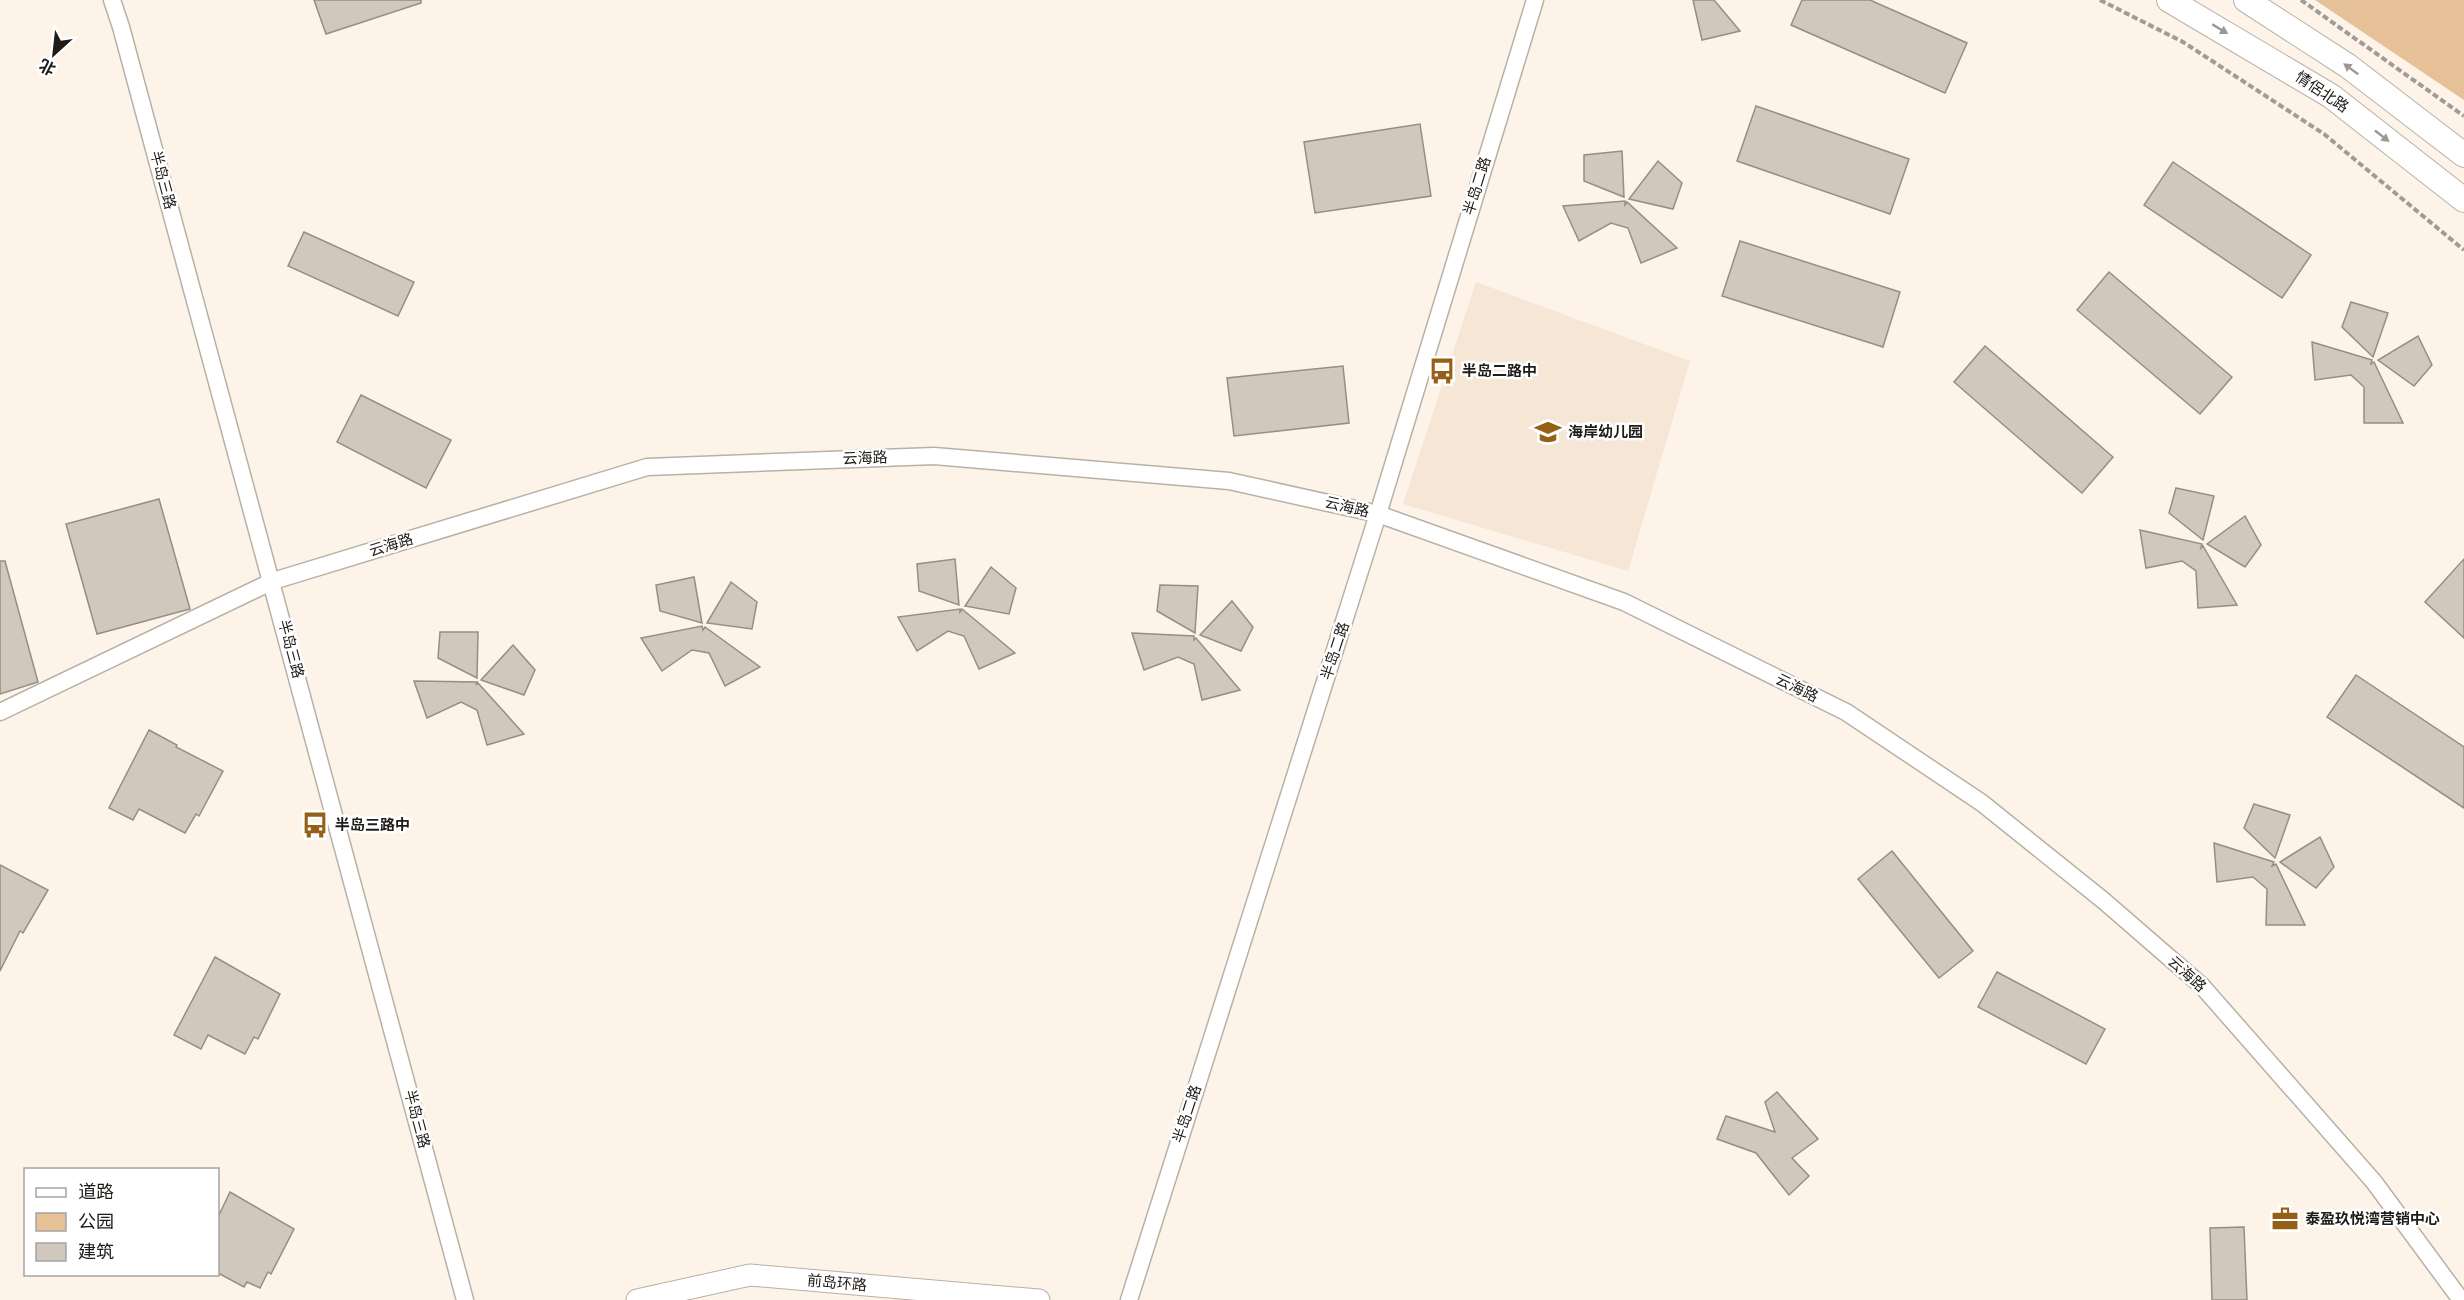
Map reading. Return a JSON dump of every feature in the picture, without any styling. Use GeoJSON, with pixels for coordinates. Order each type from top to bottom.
{"type":"FeatureCollection","features":[{"type":"Feature","properties":{"kind":"main road","name":"情侶北路"},"geometry":{"type":"LineString","coordinates":[[2169,0],[2331,96],[2464,201]]}},
{"type":"Feature","properties":{"kind":"main road"},"geometry":{"type":"LineString","coordinates":[[2246,0],[2348,66],[2464,155]]}},
{"type":"Feature","properties":{"kind":"street","name":"半岛三路"},"geometry":{"type":"LineString","coordinates":[[112,0],[122,27],[273,581],[465,1300]]}},
{"type":"Feature","properties":{"kind":"street","name":"半岛二路"},"geometry":{"type":"LineString","coordinates":[[1129,1300],[1378,514],[1535,0]]}},
{"type":"Feature","properties":{"kind":"street","name":"云海路"},"geometry":{"type":"LineString","coordinates":[[0,712],[273,581],[646,467],[934,456],[1228,481],[1378,514],[1624,602],[1846,712],[1982,803],[2104,901],[2202,986],[2374,1182],[2461,1300]]}},
{"type":"Feature","properties":{"kind":"street","name":"前岛环路"},"geometry":{"type":"LineString","coordinates":[[637,1300],[750,1275],[1039,1300]]}},
{"type":"Feature","properties":{"kind":"path"},"geometry":{"type":"LineString","coordinates":[[2100,0],[2183,42],[2324,134],[2464,250]]}},
{"type":"Feature","properties":{"kind":"path"},"geometry":{"type":"LineString","coordinates":[[2301,0],[2464,116]]}},
{"type":"Feature","properties":{"kind":"shaded area","name":"海岸幼儿园"},"geometry":{"type":"Polygon","coordinates":[[[1476,282],[1690,361],[1628,571],[1403,504],[1476,282]]]}},
{"type":"Feature","properties":{"kind":"green space"},"geometry":{"type":"Polygon","coordinates":[[[2315,0],[2464,0],[2464,100],[2315,0]]]}},
{"type":"Feature","properties":{"kind":"building"},"geometry":{"type":"Polygon","coordinates":[[[314,0],[421,0],[421,3],[326,34],[314,0]]]}},
{"type":"Feature","properties":{"kind":"building"},"geometry":{"type":"Polygon","coordinates":[[[1693,0],[1714,0],[1740,31],[1702,40],[1693,0]]]}},
{"type":"Feature","properties":{"kind":"building"},"geometry":{"type":"Polygon","coordinates":[[[1802,0],[1870,0],[1967,43],[1945,93],[1791,25],[1802,0]]]}},
{"type":"Feature","properties":{"kind":"building"},"geometry":{"type":"Polygon","coordinates":[[[1756,106],[1909,159],[1890,214],[1737,161],[1756,106]]]}},
{"type":"Feature","properties":{"kind":"building"},"geometry":{"type":"Polygon","coordinates":[[[1420,124],[1431,196],[1315,213],[1304,142],[1420,124]]]}},
{"type":"Feature","properties":{"kind":"building"},"geometry":{"type":"Polygon","coordinates":[[[1622,151],[1624,197],[1584,181],[1584,155],[1622,151]]]}},
{"type":"Feature","properties":{"kind":"building"},"geometry":{"type":"Polygon","coordinates":[[[1658,161],[1682,183],[1673,209],[1629,199],[1658,161]]]}},
{"type":"Feature","properties":{"kind":"building"},"geometry":{"type":"Polygon","coordinates":[[[2173,162],[2311,255],[2282,298],[2144,205],[2173,162]]]}},
{"type":"Feature","properties":{"kind":"building"},"geometry":{"type":"Polygon","coordinates":[[[1625,201],[1625,205],[1627,202],[1677,248],[1641,263],[1628,228],[1611,223],[1579,241],[1563,206],[1625,201]]]}},
{"type":"Feature","properties":{"kind":"building"},"geometry":{"type":"Polygon","coordinates":[[[304,232],[414,282],[398,316],[288,266],[304,232]]]}},
{"type":"Feature","properties":{"kind":"building"},"geometry":{"type":"Polygon","coordinates":[[[1740,241],[1900,292],[1883,347],[1722,296],[1740,241]]]}},
{"type":"Feature","properties":{"kind":"building"},"geometry":{"type":"Polygon","coordinates":[[[2109,272],[2232,377],[2200,414],[2077,310],[2109,272]]]}},
{"type":"Feature","properties":{"kind":"building"},"geometry":{"type":"Polygon","coordinates":[[[2351,302],[2388,313],[2373,357],[2342,327],[2351,302]]]}},
{"type":"Feature","properties":{"kind":"building"},"geometry":{"type":"Polygon","coordinates":[[[2418,336],[2432,365],[2414,386],[2378,360],[2418,336]]]}},
{"type":"Feature","properties":{"kind":"building"},"geometry":{"type":"Polygon","coordinates":[[[2312,342],[2372,360],[2371,364],[2374,362],[2403,423],[2364,423],[2364,387],[2351,375],[2315,380],[2312,342]]]}},
{"type":"Feature","properties":{"kind":"building"},"geometry":{"type":"Polygon","coordinates":[[[1985,346],[2113,457],[2082,493],[1954,382],[1985,346]]]}},
{"type":"Feature","properties":{"kind":"building"},"geometry":{"type":"Polygon","coordinates":[[[1343,366],[1349,423],[1234,436],[1227,378],[1343,366]]]}},
{"type":"Feature","properties":{"kind":"building"},"geometry":{"type":"Polygon","coordinates":[[[361,395],[451,440],[426,488],[337,442],[361,395]]]}},
{"type":"Feature","properties":{"kind":"building"},"geometry":{"type":"Polygon","coordinates":[[[2176,488],[2214,496],[2203,540],[2169,513],[2176,488]]]}},
{"type":"Feature","properties":{"kind":"building"},"geometry":{"type":"Polygon","coordinates":[[[159,499],[190,609],[97,634],[66,524],[159,499]]]}},
{"type":"Feature","properties":{"kind":"building"},"geometry":{"type":"Polygon","coordinates":[[[2245,516],[2261,545],[2245,567],[2207,544],[2245,516]]]}},
{"type":"Feature","properties":{"kind":"building"},"geometry":{"type":"Polygon","coordinates":[[[2140,530],[2202,544],[2201,548],[2203,546],[2237,605],[2198,608],[2196,571],[2182,561],[2146,568],[2140,530]]]}},
{"type":"Feature","properties":{"kind":"building"},"geometry":{"type":"Polygon","coordinates":[[[955,559],[959,605],[919,591],[917,564],[955,559]]]}},
{"type":"Feature","properties":{"kind":"building"},"geometry":{"type":"Polygon","coordinates":[[[2464,559],[2464,638],[2425,602],[2464,559]]]}},
{"type":"Feature","properties":{"kind":"building"},"geometry":{"type":"Polygon","coordinates":[[[0,561],[5,561],[38,682],[0,694],[0,561]]]}},
{"type":"Feature","properties":{"kind":"building"},"geometry":{"type":"Polygon","coordinates":[[[991,567],[1016,588],[1009,614],[965,606],[991,567]]]}},
{"type":"Feature","properties":{"kind":"building"},"geometry":{"type":"Polygon","coordinates":[[[694,577],[702,623],[660,611],[656,585],[694,577]]]}},
{"type":"Feature","properties":{"kind":"building"},"geometry":{"type":"Polygon","coordinates":[[[731,582],[757,602],[752,629],[707,623],[731,582]]]}},
{"type":"Feature","properties":{"kind":"building"},"geometry":{"type":"Polygon","coordinates":[[[1160,585],[1198,586],[1195,633],[1157,611],[1160,585]]]}},
{"type":"Feature","properties":{"kind":"building"},"geometry":{"type":"Polygon","coordinates":[[[1232,601],[1253,627],[1241,651],[1200,635],[1232,601]]]}},
{"type":"Feature","properties":{"kind":"building"},"geometry":{"type":"Polygon","coordinates":[[[960,609],[960,612],[962,609],[1015,653],[979,669],[964,636],[948,631],[917,651],[898,617],[960,609]]]}},
{"type":"Feature","properties":{"kind":"building"},"geometry":{"type":"Polygon","coordinates":[[[702,626],[703,630],[705,627],[760,667],[725,686],[709,653],[692,650],[662,671],[641,638],[702,626]]]}},
{"type":"Feature","properties":{"kind":"building"},"geometry":{"type":"Polygon","coordinates":[[[440,632],[478,632],[477,678],[438,658],[440,632]]]}},
{"type":"Feature","properties":{"kind":"building"},"geometry":{"type":"Polygon","coordinates":[[[1132,633],[1194,636],[1194,640],[1196,638],[1240,690],[1202,700],[1194,664],[1178,657],[1144,670],[1132,633]]]}},
{"type":"Feature","properties":{"kind":"building"},"geometry":{"type":"Polygon","coordinates":[[[513,645],[535,670],[524,695],[481,680],[513,645]]]}},
{"type":"Feature","properties":{"kind":"building"},"geometry":{"type":"Polygon","coordinates":[[[2356,675],[2464,747],[2464,808],[2327,717],[2356,675]]]}},
{"type":"Feature","properties":{"kind":"building"},"geometry":{"type":"Polygon","coordinates":[[[414,681],[477,682],[476,685],[478,683],[524,734],[487,745],[477,710],[461,702],[427,718],[414,681]]]}},
{"type":"Feature","properties":{"kind":"building"},"geometry":{"type":"Polygon","coordinates":[[[149,730],[223,771],[199,816],[196,814],[185,833],[139,809],[133,820],[109,808],[149,730]]]}},
{"type":"Feature","properties":{"kind":"building"},"geometry":{"type":"Polygon","coordinates":[[[2254,804],[2290,815],[2275,858],[2244,828],[2254,804]]]}},
{"type":"Feature","properties":{"kind":"building"},"geometry":{"type":"Polygon","coordinates":[[[2320,837],[2334,867],[2316,888],[2280,862],[2320,837]]]}},
{"type":"Feature","properties":{"kind":"building"},"geometry":{"type":"Polygon","coordinates":[[[2214,843],[2274,862],[2272,866],[2276,864],[2305,925],[2266,925],[2267,889],[2253,877],[2217,882],[2214,843]]]}},
{"type":"Feature","properties":{"kind":"building"},"geometry":{"type":"Polygon","coordinates":[[[1892,851],[1973,951],[1939,978],[1858,879],[1892,851]]]}},
{"type":"Feature","properties":{"kind":"building"},"geometry":{"type":"Polygon","coordinates":[[[0,865],[48,890],[23,933],[20,931],[0,971],[0,865]]]}},
{"type":"Feature","properties":{"kind":"building"},"geometry":{"type":"Polygon","coordinates":[[[215,957],[280,994],[258,1039],[254,1037],[245,1054],[208,1035],[201,1049],[174,1035],[215,957]]]}},
{"type":"Feature","properties":{"kind":"building"},"geometry":{"type":"Polygon","coordinates":[[[1997,972],[2105,1029],[2086,1064],[1978,1007],[1997,972]]]}},
{"type":"Feature","properties":{"kind":"building"},"geometry":{"type":"Polygon","coordinates":[[[1777,1092],[1818,1139],[1792,1158],[1809,1176],[1789,1195],[1756,1153],[1717,1139],[1726,1116],[1775,1132],[1765,1102],[1777,1092]]]}},
{"type":"Feature","properties":{"kind":"building"},"geometry":{"type":"Polygon","coordinates":[[[230,1192],[294,1229],[271,1274],[268,1272],[260,1288],[247,1282],[244,1287],[219,1274],[219,1215],[230,1192]]]}},
{"type":"Feature","properties":{"kind":"building"},"geometry":{"type":"Polygon","coordinates":[[[2244,1227],[2247,1300],[2212,1300],[2210,1228],[2244,1227]]]}},
{"type":"Feature","properties":{"kind":"place","name":"半岛二路中"},"geometry":{"type":"Point","coordinates":[1442,371]}},
{"type":"Feature","properties":{"kind":"place","name":"海岸幼儿园"},"geometry":{"type":"Point","coordinates":[1548,432]}},
{"type":"Feature","properties":{"kind":"place","name":"半岛三路中"},"geometry":{"type":"Point","coordinates":[315,825]}},
{"type":"Feature","properties":{"kind":"place","name":"泰盈玖悦湾营销中心"},"geometry":{"type":"Point","coordinates":[2285,1219]}}]}
